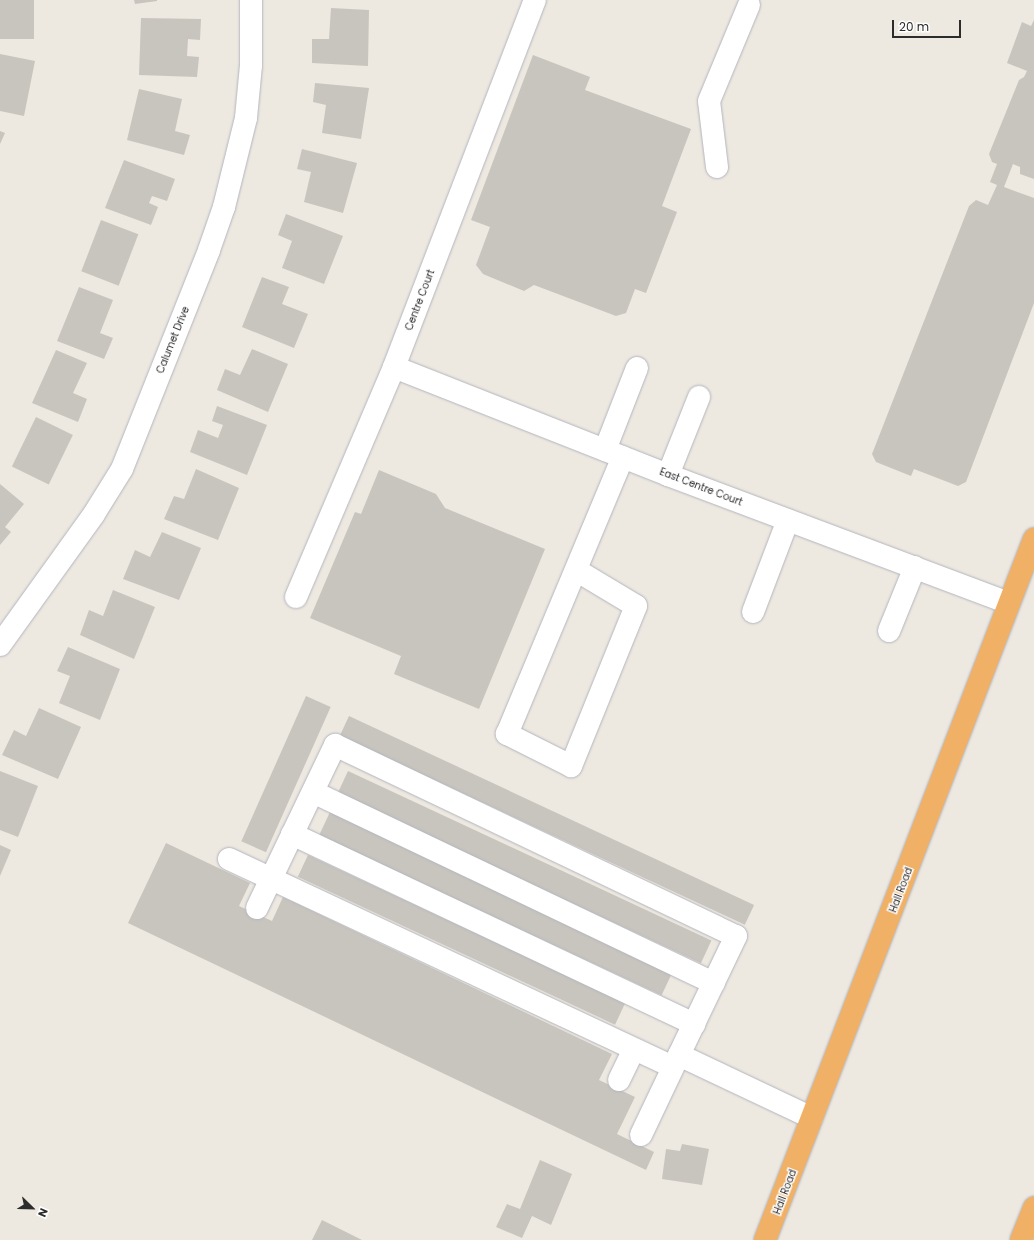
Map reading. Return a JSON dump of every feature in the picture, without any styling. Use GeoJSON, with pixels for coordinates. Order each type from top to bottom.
{"type":"FeatureCollection","features":[{"type":"Feature","properties":{"kind":"highway","name":"Hall Road"},"geometry":{"type":"LineString","coordinates":[[765,1240],[857,1007],[1034,539]]}},
{"type":"Feature","properties":{"kind":"highway"},"geometry":{"type":"LineString","coordinates":[[1021,1240],[1034,1207]]}},
{"type":"Feature","properties":{"kind":"street","name":"Calumet Drive"},"geometry":{"type":"LineString","coordinates":[[0,645],[94,514],[122,469],[209,250],[224,207],[246,118],[251,64],[251,0]]}},
{"type":"Feature","properties":{"kind":"street","name":"Centre Court"},"geometry":{"type":"LineString","coordinates":[[296,597],[394,367],[535,0]]}},
{"type":"Feature","properties":{"kind":"street"},"geometry":{"type":"LineString","coordinates":[[717,167],[708,101],[748,5]]}},
{"type":"Feature","properties":{"kind":"street","name":"East Centre Court"},"geometry":{"type":"LineString","coordinates":[[394,367],[668,475],[1009,603]]}},
{"type":"Feature","properties":{"kind":"street"},"geometry":{"type":"LineString","coordinates":[[576,570],[636,606],[571,766],[507,734],[576,570],[614,454],[637,368]]}},
{"type":"Feature","properties":{"kind":"street"},"geometry":{"type":"LineString","coordinates":[[668,475],[699,397]]}},
{"type":"Feature","properties":{"kind":"street"},"geometry":{"type":"LineString","coordinates":[[753,612],[788,520]]}},
{"type":"Feature","properties":{"kind":"street"},"geometry":{"type":"LineString","coordinates":[[889,631],[914,567]]}},
{"type":"Feature","properties":{"kind":"street"},"geometry":{"type":"LineString","coordinates":[[257,908],[335,745],[736,936],[642,1134]]}},
{"type":"Feature","properties":{"kind":"street"},"geometry":{"type":"LineString","coordinates":[[313,792],[714,982]]}},
{"type":"Feature","properties":{"kind":"street"},"geometry":{"type":"LineString","coordinates":[[292,834],[694,1024]]}},
{"type":"Feature","properties":{"kind":"street"},"geometry":{"type":"LineString","coordinates":[[229,859],[634,1049],[676,1061],[812,1118]]}},
{"type":"Feature","properties":{"kind":"street"},"geometry":{"type":"LineString","coordinates":[[619,1080],[634,1049]]}},
{"type":"Feature","properties":{"kind":"building"},"geometry":{"type":"Polygon","coordinates":[[[0,0],[34,0],[34,39],[0,39],[0,0]]]}},
{"type":"Feature","properties":{"kind":"building"},"geometry":{"type":"Polygon","coordinates":[[[134,0],[157,0],[157,1],[135,4],[134,0]]]}},
{"type":"Feature","properties":{"kind":"building"},"geometry":{"type":"Polygon","coordinates":[[[331,8],[369,10],[368,66],[312,63],[312,39],[329,39],[331,8]]]}},
{"type":"Feature","properties":{"kind":"building"},"geometry":{"type":"Polygon","coordinates":[[[141,18],[201,19],[200,40],[188,39],[187,56],[199,57],[197,77],[139,75],[141,18]]]}},
{"type":"Feature","properties":{"kind":"building"},"geometry":{"type":"Polygon","coordinates":[[[1034,20],[1034,179],[1020,174],[1020,167],[1013,164],[1004,187],[1034,198],[1034,303],[966,482],[958,486],[914,469],[911,476],[876,462],[872,454],[969,206],[976,200],[988,205],[997,185],[990,182],[997,164],[992,162],[989,154],[1019,80],[1024,77],[1027,71],[1007,63],[1022,22],[1031,26],[1034,20]]]}},
{"type":"Feature","properties":{"kind":"building"},"geometry":{"type":"Polygon","coordinates":[[[0,54],[35,61],[24,116],[0,111],[0,54]]]}},
{"type":"Feature","properties":{"kind":"building"},"geometry":{"type":"Polygon","coordinates":[[[533,55],[590,77],[585,90],[691,129],[662,206],[677,212],[646,293],[635,289],[626,313],[616,316],[534,285],[524,291],[483,274],[476,265],[490,227],[471,220],[533,55]]]}},
{"type":"Feature","properties":{"kind":"building"},"geometry":{"type":"Polygon","coordinates":[[[315,83],[369,88],[361,139],[322,133],[326,105],[313,102],[315,83]]]}},
{"type":"Feature","properties":{"kind":"building"},"geometry":{"type":"Polygon","coordinates":[[[139,89],[182,99],[175,131],[190,135],[184,155],[127,140],[139,89]]]}},
{"type":"Feature","properties":{"kind":"building"},"geometry":{"type":"Polygon","coordinates":[[[0,131],[5,133],[0,144],[0,131]]]}},
{"type":"Feature","properties":{"kind":"building"},"geometry":{"type":"Polygon","coordinates":[[[302,149],[357,163],[343,213],[304,202],[311,172],[297,169],[302,149]]]}},
{"type":"Feature","properties":{"kind":"building"},"geometry":{"type":"Polygon","coordinates":[[[124,160],[175,179],[167,201],[152,196],[149,203],[158,207],[151,225],[105,208],[124,160]]]}},
{"type":"Feature","properties":{"kind":"building"},"geometry":{"type":"Polygon","coordinates":[[[286,214],[343,236],[324,284],[282,268],[292,241],[278,235],[286,214]]]}},
{"type":"Feature","properties":{"kind":"building"},"geometry":{"type":"Polygon","coordinates":[[[101,220],[138,234],[119,286],[81,271],[101,220]]]}},
{"type":"Feature","properties":{"kind":"building"},"geometry":{"type":"Polygon","coordinates":[[[262,277],[289,287],[282,304],[308,314],[294,348],[242,327],[262,277]]]}},
{"type":"Feature","properties":{"kind":"building"},"geometry":{"type":"Polygon","coordinates":[[[79,287],[113,300],[100,333],[113,338],[104,359],[57,341],[79,287]]]}},
{"type":"Feature","properties":{"kind":"building"},"geometry":{"type":"Polygon","coordinates":[[[252,349],[288,364],[268,412],[217,390],[225,369],[240,375],[252,349]]]}},
{"type":"Feature","properties":{"kind":"building"},"geometry":{"type":"Polygon","coordinates":[[[56,350],[87,363],[73,393],[87,399],[78,422],[32,403],[56,350]]]}},
{"type":"Feature","properties":{"kind":"building"},"geometry":{"type":"Polygon","coordinates":[[[217,406],[267,425],[247,475],[190,452],[198,430],[218,438],[223,425],[212,421],[217,406]]]}},
{"type":"Feature","properties":{"kind":"building"},"geometry":{"type":"Polygon","coordinates":[[[36,417],[73,435],[49,484],[12,466],[36,417]]]}},
{"type":"Feature","properties":{"kind":"building"},"geometry":{"type":"Polygon","coordinates":[[[196,469],[239,488],[218,540],[164,519],[174,496],[184,499],[196,469]]]}},
{"type":"Feature","properties":{"kind":"building"},"geometry":{"type":"Polygon","coordinates":[[[379,470],[436,494],[445,508],[545,549],[479,709],[394,674],[401,656],[310,618],[355,512],[361,514],[379,470]]]}},
{"type":"Feature","properties":{"kind":"building"},"geometry":{"type":"Polygon","coordinates":[[[0,484],[24,504],[5,527],[11,532],[0,545],[0,484]]]}},
{"type":"Feature","properties":{"kind":"building"},"geometry":{"type":"Polygon","coordinates":[[[162,532],[201,548],[179,600],[123,579],[135,550],[150,557],[162,532]]]}},
{"type":"Feature","properties":{"kind":"building"},"geometry":{"type":"Polygon","coordinates":[[[113,590],[155,607],[134,659],[80,635],[89,610],[103,616],[113,590]]]}},
{"type":"Feature","properties":{"kind":"building"},"geometry":{"type":"Polygon","coordinates":[[[68,647],[120,669],[100,720],[59,703],[70,676],[57,671],[68,647]]]}},
{"type":"Feature","properties":{"kind":"building"},"geometry":{"type":"Polygon","coordinates":[[[306,696],[331,707],[266,852],[241,841],[306,696]]]}},
{"type":"Feature","properties":{"kind":"building"},"geometry":{"type":"Polygon","coordinates":[[[39,708],[81,727],[58,779],[2,755],[14,730],[26,736],[39,708]]]}},
{"type":"Feature","properties":{"kind":"building"},"geometry":{"type":"Polygon","coordinates":[[[349,716],[754,905],[745,925],[340,736],[349,716]]]}},
{"type":"Feature","properties":{"kind":"building"},"geometry":{"type":"Polygon","coordinates":[[[0,771],[38,786],[18,837],[0,830],[0,771]]]}},
{"type":"Feature","properties":{"kind":"building"},"geometry":{"type":"Polygon","coordinates":[[[348,771],[711,940],[701,963],[337,794],[348,771]]]}},
{"type":"Feature","properties":{"kind":"building"},"geometry":{"type":"Polygon","coordinates":[[[330,812],[673,972],[662,995],[319,836],[330,812]]]}},
{"type":"Feature","properties":{"kind":"building"},"geometry":{"type":"Polygon","coordinates":[[[166,843],[250,883],[239,906],[272,921],[283,897],[612,1054],[599,1080],[635,1097],[617,1134],[654,1152],[646,1170],[128,923],[166,843]]]}},
{"type":"Feature","properties":{"kind":"building"},"geometry":{"type":"Polygon","coordinates":[[[0,845],[11,850],[0,876],[0,845]]]}},
{"type":"Feature","properties":{"kind":"building"},"geometry":{"type":"Polygon","coordinates":[[[308,855],[625,1003],[615,1025],[298,877],[308,855]]]}},
{"type":"Feature","properties":{"kind":"building"},"geometry":{"type":"Polygon","coordinates":[[[682,1144],[709,1149],[702,1185],[662,1179],[666,1149],[680,1151],[682,1144]]]}},
{"type":"Feature","properties":{"kind":"building"},"geometry":{"type":"Polygon","coordinates":[[[540,1160],[572,1174],[551,1225],[532,1216],[522,1238],[496,1227],[507,1204],[520,1209],[540,1160]]]}},
{"type":"Feature","properties":{"kind":"building"},"geometry":{"type":"Polygon","coordinates":[[[322,1220],[362,1240],[312,1240],[322,1220]]]}}]}
